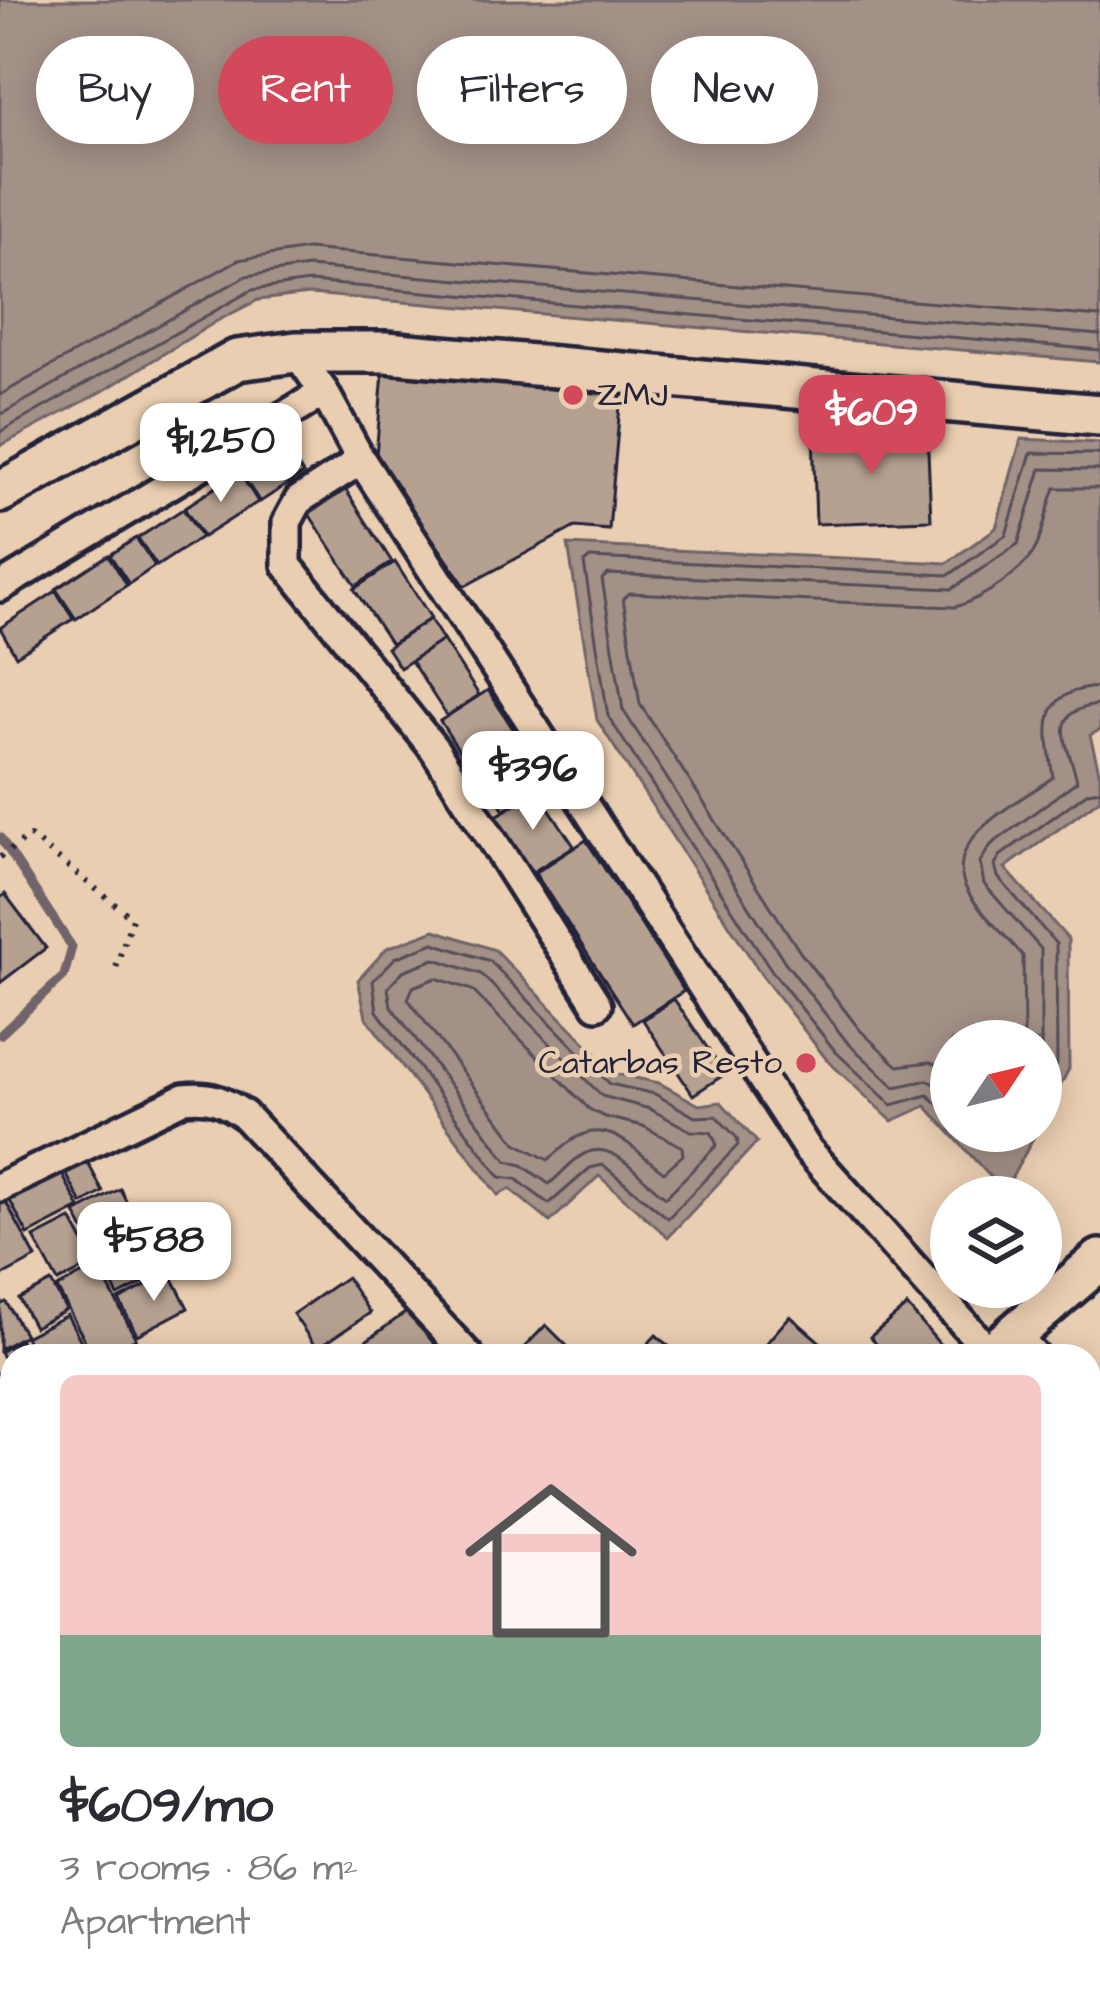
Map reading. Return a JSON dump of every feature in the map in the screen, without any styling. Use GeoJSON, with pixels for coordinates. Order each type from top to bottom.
{"type":"FeatureCollection","features":[{"type":"Feature","properties":{"kind":"street"},"geometry":{"type":"LineString","coordinates":[[296,352],[361,460],[808,1150],[1006,1344]]}},
{"type":"Feature","properties":{"kind":"street"},"geometry":{"type":"LineString","coordinates":[[0,492],[237,360],[296,352],[386,352],[1100,415]]}},
{"type":"Feature","properties":{"kind":"street"},"geometry":{"type":"LineString","coordinates":[[0,586],[324,392]]}},
{"type":"Feature","properties":{"kind":"street"},"geometry":{"type":"LineString","coordinates":[[361,460],[299,500],[287,522],[287,565],[435,751],[597,1005]]}},
{"type":"Feature","properties":{"kind":"street"},"geometry":{"type":"LineString","coordinates":[[0,1186],[184,1098],[206,1095],[244,1115],[459,1344]]}},
{"type":"Feature","properties":{"kind":"street"},"geometry":{"type":"LineString","coordinates":[[1016,1344],[1100,1261]]}},
{"type":"Feature","properties":{"kind":"path"},"geometry":{"type":"LineString","coordinates":[[0,857],[30,836],[132,918],[114,974]]}},
{"type":"Feature","properties":{"kind":"water"},"geometry":{"type":"Polygon","coordinates":[[[0,0],[1100,0],[1100,362],[310,294],[258,300],[0,446],[0,0]]]}},
{"type":"Feature","properties":{"kind":"water"},"geometry":{"type":"Polygon","coordinates":[[[1021,439],[1100,443],[1100,730],[1090,735],[1100,775],[1100,799],[1005,868],[1068,939],[1069,1069],[1062,1082],[1062,1020],[930,1020],[930,1110],[926,1106],[892,1121],[827,1060],[763,977],[597,720],[568,545],[947,563],[996,528],[1021,439]]]}},
{"type":"Feature","properties":{"kind":"water"},"geometry":{"type":"Polygon","coordinates":[[[435,930],[495,950],[616,1074],[659,1083],[699,1105],[721,1102],[757,1142],[668,1237],[599,1176],[550,1222],[510,1189],[498,1195],[366,1017],[358,980],[387,948],[435,930]]]}},
{"type":"Feature","properties":{"kind":"water"},"geometry":{"type":"Polygon","coordinates":[[[968,1152],[1026,1152],[1013,1176],[989,1176],[968,1152]]]}},
{"type":"Feature","properties":{"kind":"building"},"geometry":{"type":"Polygon","coordinates":[[[383,372],[621,394],[609,530],[575,527],[465,586],[376,456],[383,372]]]}},
{"type":"Feature","properties":{"kind":"building"},"geometry":{"type":"Polygon","coordinates":[[[927,429],[931,520],[816,524],[813,433],[927,429]]]}},
{"type":"Feature","properties":{"kind":"building"},"geometry":{"type":"Polygon","coordinates":[[[283,443],[303,474],[260,502],[239,471],[283,443]]]}},
{"type":"Feature","properties":{"kind":"building"},"geometry":{"type":"Polygon","coordinates":[[[239,472],[258,502],[203,537],[184,508],[239,472]]]}},
{"type":"Feature","properties":{"kind":"building"},"geometry":{"type":"Polygon","coordinates":[[[342,484],[392,562],[356,586],[305,508],[342,484]]]}},
{"type":"Feature","properties":{"kind":"building"},"geometry":{"type":"Polygon","coordinates":[[[183,509],[201,537],[157,566],[138,538],[183,509]]]}},
{"type":"Feature","properties":{"kind":"building"},"geometry":{"type":"Polygon","coordinates":[[[136,538],[155,566],[129,584],[110,555],[136,538]]]}},
{"type":"Feature","properties":{"kind":"building"},"geometry":{"type":"Polygon","coordinates":[[[108,555],[127,585],[76,619],[56,589],[108,555]]]}},
{"type":"Feature","properties":{"kind":"building"},"geometry":{"type":"Polygon","coordinates":[[[395,562],[431,618],[391,644],[354,589],[395,562]]]}},
{"type":"Feature","properties":{"kind":"building"},"geometry":{"type":"Polygon","coordinates":[[[56,591],[73,619],[16,656],[0,628],[56,591]]]}},
{"type":"Feature","properties":{"kind":"building"},"geometry":{"type":"Polygon","coordinates":[[[430,619],[443,640],[400,668],[387,648],[430,619]]]}},
{"type":"Feature","properties":{"kind":"building"},"geometry":{"type":"Polygon","coordinates":[[[443,640],[479,695],[447,716],[411,661],[443,640]]]}},
{"type":"Feature","properties":{"kind":"building"},"geometry":{"type":"Polygon","coordinates":[[[488,690],[524,746],[476,777],[440,721],[488,690]]]}},
{"type":"Feature","properties":{"kind":"building"},"geometry":{"type":"Polygon","coordinates":[[[516,751],[539,787],[504,810],[481,774],[516,751]]]}},
{"type":"Feature","properties":{"kind":"building"},"geometry":{"type":"Polygon","coordinates":[[[537,790],[574,846],[528,875],[492,819],[537,790]]]}},
{"type":"Feature","properties":{"kind":"building"},"geometry":{"type":"Polygon","coordinates":[[[586,840],[684,991],[633,1024],[535,873],[586,840]]]}},
{"type":"Feature","properties":{"kind":"building"},"geometry":{"type":"Polygon","coordinates":[[[5,894],[46,948],[0,983],[0,898],[5,894]]]}},
{"type":"Feature","properties":{"kind":"building"},"geometry":{"type":"Polygon","coordinates":[[[674,999],[725,1074],[693,1095],[643,1020],[674,999]]]}},
{"type":"Feature","properties":{"kind":"building"},"geometry":{"type":"Polygon","coordinates":[[[87,1161],[103,1192],[82,1204],[65,1172],[87,1161]]]}},
{"type":"Feature","properties":{"kind":"building"},"geometry":{"type":"Polygon","coordinates":[[[61,1172],[80,1208],[28,1235],[9,1199],[61,1172]]]}},
{"type":"Feature","properties":{"kind":"building"},"geometry":{"type":"Polygon","coordinates":[[[120,1189],[164,1272],[118,1296],[75,1213],[120,1189]]]}},
{"type":"Feature","properties":{"kind":"building"},"geometry":{"type":"Polygon","coordinates":[[[6,1202],[36,1258],[0,1277],[0,1205],[6,1202]]]}},
{"type":"Feature","properties":{"kind":"building"},"geometry":{"type":"Polygon","coordinates":[[[71,1219],[95,1263],[58,1282],[34,1238],[71,1219]]]}},
{"type":"Feature","properties":{"kind":"building"},"geometry":{"type":"Polygon","coordinates":[[[98,1266],[136,1339],[126,1344],[87,1344],[57,1288],[98,1266]]]}},
{"type":"Feature","properties":{"kind":"building"},"geometry":{"type":"Polygon","coordinates":[[[170,1273],[188,1308],[137,1335],[119,1300],[170,1273]]]}},
{"type":"Feature","properties":{"kind":"building"},"geometry":{"type":"Polygon","coordinates":[[[346,1277],[370,1313],[324,1344],[314,1344],[293,1314],[346,1277]]]}},
{"type":"Feature","properties":{"kind":"building"},"geometry":{"type":"Polygon","coordinates":[[[51,1282],[66,1310],[34,1327],[19,1299],[51,1282]]]}},
{"type":"Feature","properties":{"kind":"building"},"geometry":{"type":"Polygon","coordinates":[[[6,1302],[25,1335],[9,1344],[0,1344],[0,1305],[6,1302]]]}},
{"type":"Feature","properties":{"kind":"building"},"geometry":{"type":"Polygon","coordinates":[[[907,1306],[940,1344],[876,1344],[870,1337],[907,1306]]]}},
{"type":"Feature","properties":{"kind":"building"},"geometry":{"type":"Polygon","coordinates":[[[409,1310],[434,1344],[362,1344],[409,1310]]]}},
{"type":"Feature","properties":{"kind":"building"},"geometry":{"type":"Polygon","coordinates":[[[67,1315],[83,1344],[29,1344],[25,1337],[67,1315]]]}},
{"type":"Feature","properties":{"kind":"building"},"geometry":{"type":"Polygon","coordinates":[[[790,1316],[822,1344],[766,1344],[790,1316]]]}},
{"type":"Feature","properties":{"kind":"building"},"geometry":{"type":"Polygon","coordinates":[[[546,1325],[565,1344],[528,1344],[546,1325]]]}},
{"type":"Feature","properties":{"kind":"waterway"},"geometry":{"type":"LineString","coordinates":[[0,837],[72,947],[64,976],[0,1035]]}},
{"type":"Feature","properties":{"kind":"place","name":"ZMJ"},"geometry":{"type":"Point","coordinates":[573,395]}},
{"type":"Feature","properties":{"kind":"place","name":"Catarbas Resto"},"geometry":{"type":"Point","coordinates":[806,1063]}}]}
